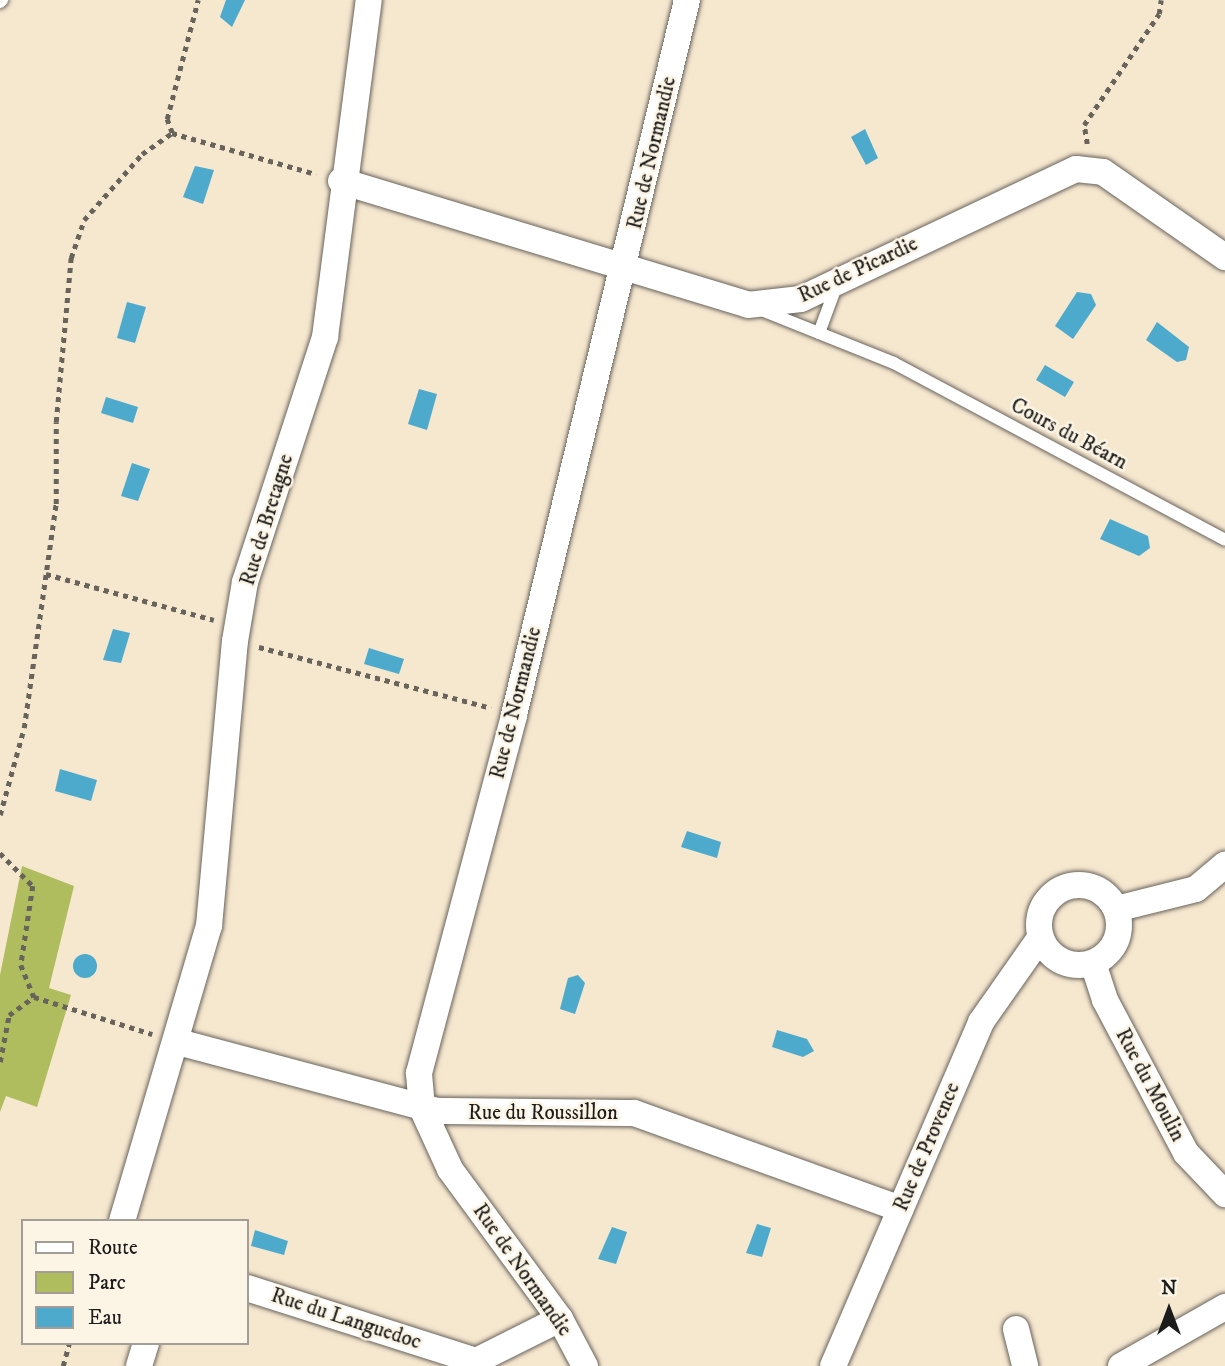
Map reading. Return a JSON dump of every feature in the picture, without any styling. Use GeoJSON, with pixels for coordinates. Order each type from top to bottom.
{"type":"FeatureCollection","features":[{"type":"Feature","properties":{"kind":"street","name":"Rue de Bretagne"},"geometry":{"type":"LineString","coordinates":[[178,1042],[209,926],[236,634],[245,582],[325,337],[341,181],[369,0]]}},
{"type":"Feature","properties":{"kind":"street","name":"Rue de Normandie"},"geometry":{"type":"LineString","coordinates":[[585,1366],[560,1319],[450,1170],[422,1108],[419,1073],[514,715],[625,268],[687,0]]}},
{"type":"Feature","properties":{"kind":"street","name":"Rue de Picardie"},"geometry":{"type":"LineString","coordinates":[[341,181],[748,305],[801,299],[1055,176],[1089,168]]}},
{"type":"Feature","properties":{"kind":"street"},"geometry":{"type":"LineString","coordinates":[[1089,168],[1225,257]]}},
{"type":"Feature","properties":{"kind":"street"},"geometry":{"type":"LineString","coordinates":[[1116,909],[1196,889],[1225,864]]}},
{"type":"Feature","properties":{"kind":"street"},"geometry":{"type":"LineString","coordinates":[[1087,885],[1116,909],[1117,938],[1093,963],[1063,962],[1040,937],[1040,914],[1059,890],[1087,885]]}},
{"type":"Feature","properties":{"kind":"street","name":"Rue de Provence"},"geometry":{"type":"LineString","coordinates":[[833,1366],[981,1022],[1040,937]]}},
{"type":"Feature","properties":{"kind":"street","name":"Rue du Moulin"},"geometry":{"type":"LineString","coordinates":[[1093,963],[1105,1000],[1186,1153],[1225,1194]]}},
{"type":"Feature","properties":{"kind":"street"},"geometry":{"type":"LineString","coordinates":[[123,1219],[178,1042]]}},
{"type":"Feature","properties":{"kind":"street","name":"Rue du Roussillon"},"geometry":{"type":"LineString","coordinates":[[178,1042],[422,1108],[635,1113],[900,1209]]}},
{"type":"Feature","properties":{"kind":"street","name":"Rue du Languedoc"},"geometry":{"type":"LineString","coordinates":[[248,1288],[476,1361],[560,1319]]}},
{"type":"Feature","properties":{"kind":"street"},"geometry":{"type":"LineString","coordinates":[[1121,1366],[1225,1307]]}},
{"type":"Feature","properties":{"kind":"street"},"geometry":{"type":"LineString","coordinates":[[1016,1329],[1025,1366]]}},
{"type":"Feature","properties":{"kind":"street"},"geometry":{"type":"LineString","coordinates":[[139,1366],[145,1345]]}},
{"type":"Feature","properties":{"kind":"lane"},"geometry":{"type":"LineString","coordinates":[[818,333],[838,282]]}},
{"type":"Feature","properties":{"kind":"lane","name":"Cours du Béarn"},"geometry":{"type":"LineString","coordinates":[[748,305],[894,363],[1225,540]]}},
{"type":"Feature","properties":{"kind":"path"},"geometry":{"type":"LineString","coordinates":[[172,133],[167,118],[198,0]]}},
{"type":"Feature","properties":{"kind":"path"},"geometry":{"type":"LineString","coordinates":[[1089,168],[1084,125],[1159,14],[1161,0]]}},
{"type":"Feature","properties":{"kind":"path"},"geometry":{"type":"LineString","coordinates":[[172,133],[341,181]]}},
{"type":"Feature","properties":{"kind":"path"},"geometry":{"type":"LineString","coordinates":[[0,815],[24,728],[46,574],[71,258],[84,220],[142,154],[172,133]]}},
{"type":"Feature","properties":{"kind":"path"},"geometry":{"type":"LineString","coordinates":[[46,574],[236,634],[514,715]]}},
{"type":"Feature","properties":{"kind":"path"},"geometry":{"type":"LineString","coordinates":[[0,853],[33,886],[21,965],[34,997]]}},
{"type":"Feature","properties":{"kind":"path"},"geometry":{"type":"LineString","coordinates":[[34,997],[178,1042]]}},
{"type":"Feature","properties":{"kind":"path"},"geometry":{"type":"LineString","coordinates":[[0,1062],[9,1014],[34,997]]}},
{"type":"Feature","properties":{"kind":"path"},"geometry":{"type":"LineString","coordinates":[[64,1366],[69,1345]]}},
{"type":"Feature","properties":{"kind":"green space"},"geometry":{"type":"Polygon","coordinates":[[[22,866],[74,886],[49,988],[71,995],[37,1107],[6,1096],[0,1112],[0,975],[22,866]]]}},
{"type":"Feature","properties":{"kind":"water"},"geometry":{"type":"Polygon","coordinates":[[[226,0],[245,0],[232,27],[220,17],[226,0]]]}},
{"type":"Feature","properties":{"kind":"water"},"geometry":{"type":"Polygon","coordinates":[[[865,129],[878,158],[866,165],[851,137],[865,129]]]}},
{"type":"Feature","properties":{"kind":"water"},"geometry":{"type":"Polygon","coordinates":[[[195,166],[214,170],[203,204],[183,197],[195,166]]]}},
{"type":"Feature","properties":{"kind":"water"},"geometry":{"type":"Polygon","coordinates":[[[1077,292],[1091,294],[1096,305],[1073,339],[1055,326],[1077,292]]]}},
{"type":"Feature","properties":{"kind":"water"},"geometry":{"type":"Polygon","coordinates":[[[127,302],[146,307],[135,343],[117,338],[127,302]]]}},
{"type":"Feature","properties":{"kind":"water"},"geometry":{"type":"Polygon","coordinates":[[[1157,322],[1189,347],[1186,360],[1177,362],[1146,340],[1157,322]]]}},
{"type":"Feature","properties":{"kind":"water"},"geometry":{"type":"Polygon","coordinates":[[[1045,365],[1074,382],[1065,397],[1036,380],[1045,365]]]}},
{"type":"Feature","properties":{"kind":"water"},"geometry":{"type":"Polygon","coordinates":[[[419,389],[437,394],[427,430],[408,424],[419,389]]]}},
{"type":"Feature","properties":{"kind":"water"},"geometry":{"type":"Polygon","coordinates":[[[106,397],[138,407],[133,423],[101,413],[106,397]]]}},
{"type":"Feature","properties":{"kind":"water"},"geometry":{"type":"Polygon","coordinates":[[[132,463],[150,469],[138,501],[121,496],[132,463]]]}},
{"type":"Feature","properties":{"kind":"water"},"geometry":{"type":"Polygon","coordinates":[[[1110,519],[1148,536],[1150,548],[1139,556],[1100,539],[1110,519]]]}},
{"type":"Feature","properties":{"kind":"water"},"geometry":{"type":"Polygon","coordinates":[[[113,629],[130,633],[121,663],[103,660],[113,629]]]}},
{"type":"Feature","properties":{"kind":"water"},"geometry":{"type":"Polygon","coordinates":[[[369,648],[404,659],[399,674],[364,664],[369,648]]]}},
{"type":"Feature","properties":{"kind":"water"},"geometry":{"type":"Polygon","coordinates":[[[60,769],[97,780],[91,801],[55,791],[60,769]]]}},
{"type":"Feature","properties":{"kind":"water"},"geometry":{"type":"Polygon","coordinates":[[[687,831],[721,842],[717,858],[681,847],[687,831]]]}},
{"type":"Feature","properties":{"kind":"water"},"geometry":{"type":"Polygon","coordinates":[[[85,954],[94,957],[97,966],[94,975],[85,978],[76,975],[73,966],[76,957],[85,954]]]}},
{"type":"Feature","properties":{"kind":"water"},"geometry":{"type":"Polygon","coordinates":[[[578,975],[585,983],[575,1014],[560,1009],[568,978],[578,975]]]}},
{"type":"Feature","properties":{"kind":"water"},"geometry":{"type":"Polygon","coordinates":[[[777,1030],[807,1039],[814,1051],[803,1057],[772,1047],[777,1030]]]}},
{"type":"Feature","properties":{"kind":"water"},"geometry":{"type":"Polygon","coordinates":[[[757,1224],[771,1228],[762,1257],[746,1253],[757,1224]]]}},
{"type":"Feature","properties":{"kind":"water"},"geometry":{"type":"Polygon","coordinates":[[[612,1227],[627,1232],[616,1264],[598,1259],[612,1227]]]}},
{"type":"Feature","properties":{"kind":"water"},"geometry":{"type":"Polygon","coordinates":[[[255,1230],[288,1241],[284,1255],[251,1246],[255,1230]]]}}]}
